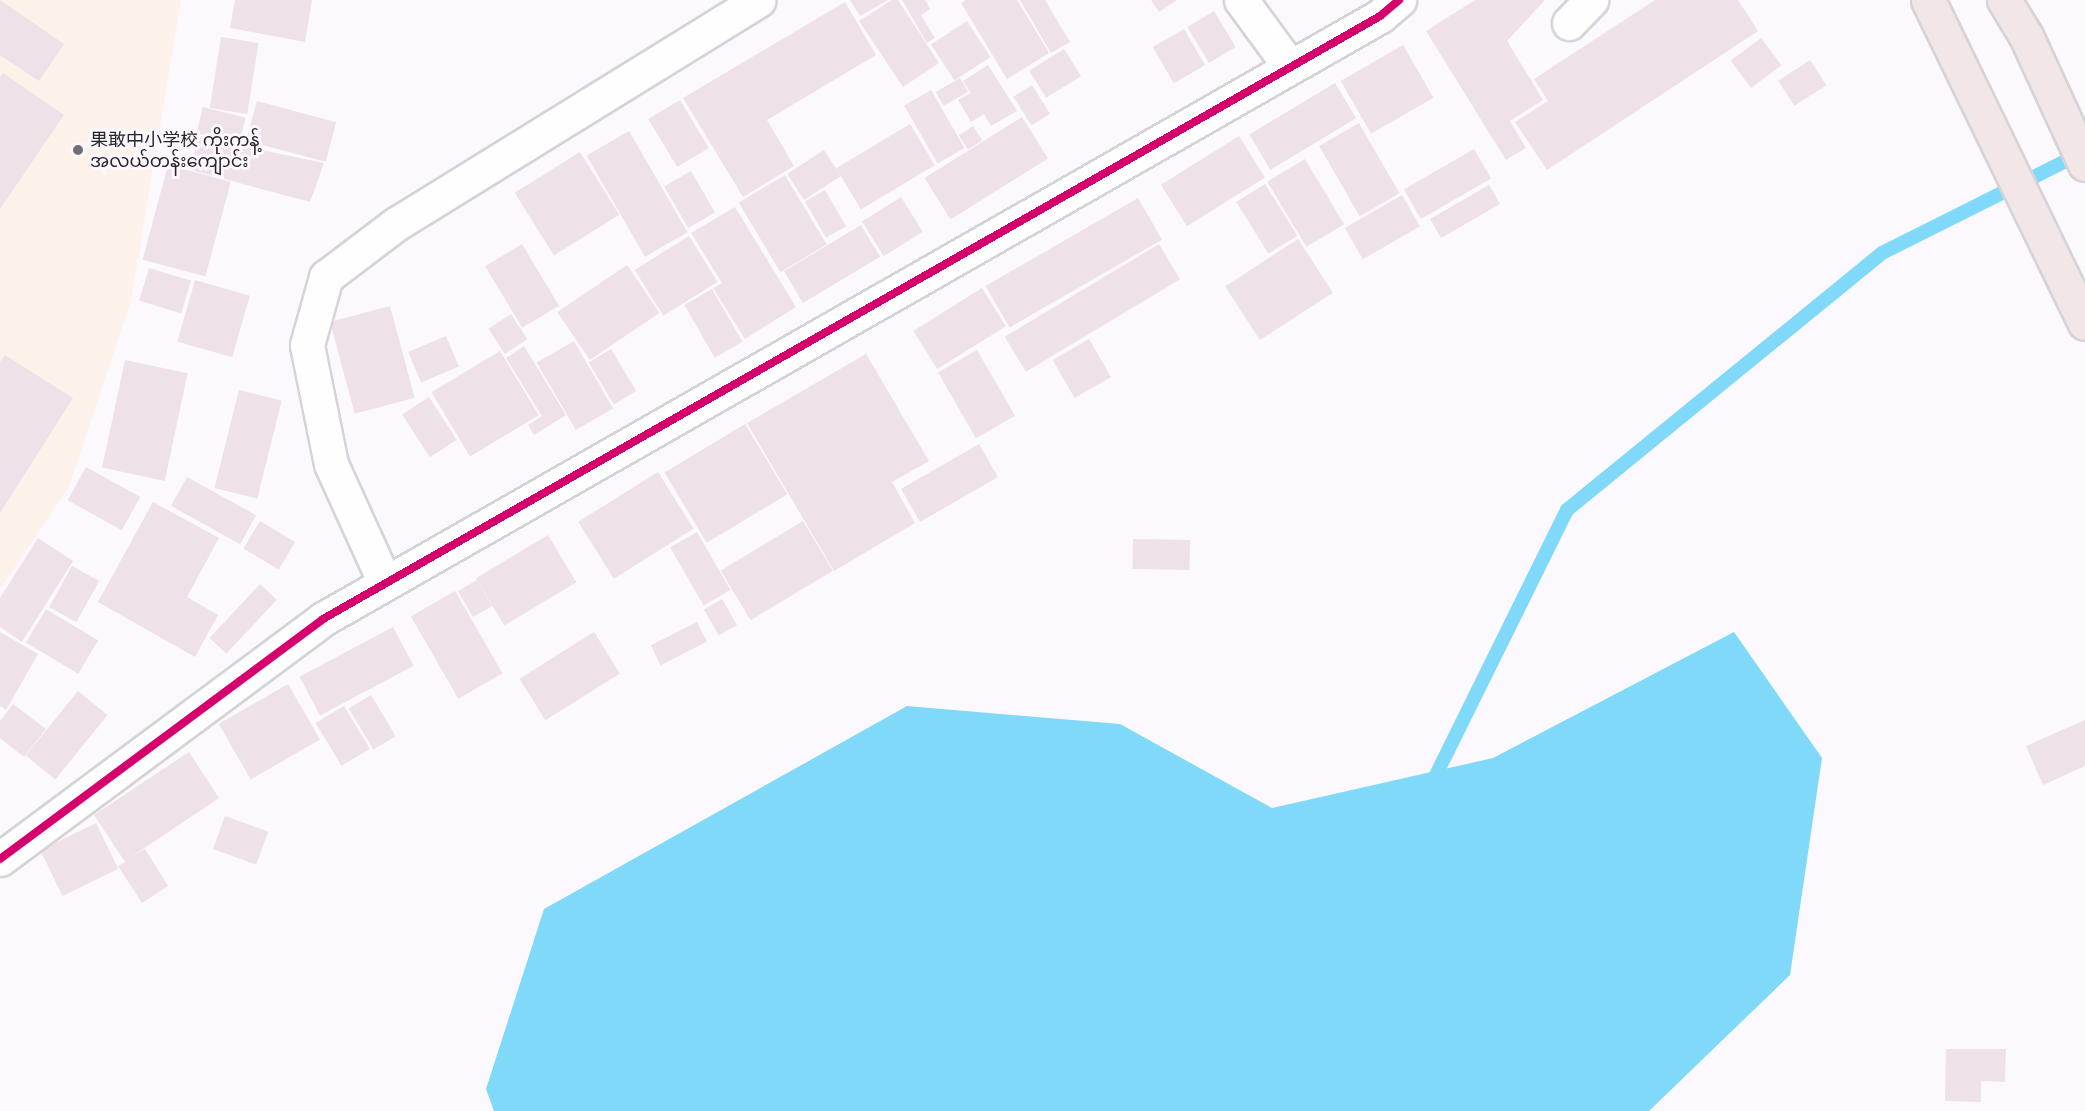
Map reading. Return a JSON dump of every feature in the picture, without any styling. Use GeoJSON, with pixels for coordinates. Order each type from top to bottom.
{"type":"FeatureCollection","features":[{"type":"Feature","properties":{"kind":"main road"},"geometry":{"type":"LineString","coordinates":[[1928,0],[2085,323]]}},
{"type":"Feature","properties":{"kind":"main road"},"geometry":{"type":"LineString","coordinates":[[2004,0],[2026,36],[2085,164]]}},
{"type":"Feature","properties":{"kind":"street"},"geometry":{"type":"LineString","coordinates":[[385,583],[332,464],[307,345],[326,277],[396,224],[758,0]]}},
{"type":"Feature","properties":{"kind":"street"},"geometry":{"type":"LineString","coordinates":[[1241,0],[1290,67]]}},
{"type":"Feature","properties":{"kind":"street"},"geometry":{"type":"LineString","coordinates":[[0,859],[322,619],[1290,67],[1399,0]]}},
{"type":"Feature","properties":{"kind":"shaded area","name":"果敢中小学校 ကိုးကန့် အလယ်တန်းကျောင်း"},"geometry":{"type":"Polygon","coordinates":[[[0,0],[181,0],[131,301],[69,487],[0,589],[0,0]]]}},
{"type":"Feature","properties":{"kind":"water"},"geometry":{"type":"Polygon","coordinates":[[[1734,632],[1822,758],[1790,975],[1649,1111],[494,1111],[486,1089],[544,909],[907,706],[1120,724],[1272,808],[1493,758],[1734,632]]]}},
{"type":"Feature","properties":{"kind":"building"},"geometry":{"type":"Polygon","coordinates":[[[0,0],[64,44],[39,81],[0,55],[0,0]]]}},
{"type":"Feature","properties":{"kind":"building"},"geometry":{"type":"Polygon","coordinates":[[[235,0],[312,0],[305,42],[230,28],[235,0]]]}},
{"type":"Feature","properties":{"kind":"building"},"geometry":{"type":"Polygon","coordinates":[[[850,0],[888,0],[860,16],[850,0]]]}},
{"type":"Feature","properties":{"kind":"building"},"geometry":{"type":"Polygon","coordinates":[[[892,0],[898,0],[939,63],[903,87],[859,21],[892,0]]]}},
{"type":"Feature","properties":{"kind":"building"},"geometry":{"type":"Polygon","coordinates":[[[902,0],[925,0],[930,9],[921,15],[935,38],[927,43],[902,0]]]}},
{"type":"Feature","properties":{"kind":"building"},"geometry":{"type":"Polygon","coordinates":[[[966,0],[1017,0],[1049,53],[1007,79],[961,3],[966,0]]]}},
{"type":"Feature","properties":{"kind":"building"},"geometry":{"type":"Polygon","coordinates":[[[1020,0],[1045,0],[1070,42],[1051,53],[1020,0]]]}},
{"type":"Feature","properties":{"kind":"building"},"geometry":{"type":"Polygon","coordinates":[[[1151,0],[1177,0],[1159,12],[1151,0]]]}},
{"type":"Feature","properties":{"kind":"building"},"geometry":{"type":"Polygon","coordinates":[[[1475,0],[1545,0],[1507,41],[1543,100],[1510,121],[1526,148],[1506,160],[1426,31],[1475,0]]]}},
{"type":"Feature","properties":{"kind":"building"},"geometry":{"type":"Polygon","coordinates":[[[1655,0],[1738,0],[1758,31],[1547,170],[1515,122],[1548,101],[1534,79],[1655,0]]]}},
{"type":"Feature","properties":{"kind":"building"},"geometry":{"type":"Polygon","coordinates":[[[845,2],[876,55],[767,120],[794,166],[743,197],[683,98],[845,2]]]}},
{"type":"Feature","properties":{"kind":"building"},"geometry":{"type":"Polygon","coordinates":[[[1214,11],[1236,47],[1209,63],[1187,27],[1214,11]]]}},
{"type":"Feature","properties":{"kind":"building"},"geometry":{"type":"Polygon","coordinates":[[[967,21],[990,57],[954,80],[931,44],[967,21]]]}},
{"type":"Feature","properties":{"kind":"building"},"geometry":{"type":"Polygon","coordinates":[[[1184,29],[1205,65],[1174,83],[1153,47],[1184,29]]]}},
{"type":"Feature","properties":{"kind":"building"},"geometry":{"type":"Polygon","coordinates":[[[221,37],[259,43],[247,114],[210,108],[221,37]]]}},
{"type":"Feature","properties":{"kind":"building"},"geometry":{"type":"Polygon","coordinates":[[[1761,38],[1781,65],[1751,88],[1731,61],[1761,38]]]}},
{"type":"Feature","properties":{"kind":"building"},"geometry":{"type":"Polygon","coordinates":[[[1403,45],[1434,98],[1371,134],[1341,81],[1403,45]]]}},
{"type":"Feature","properties":{"kind":"building"},"geometry":{"type":"Polygon","coordinates":[[[1064,49],[1081,76],[1046,98],[1029,71],[1064,49]]]}},
{"type":"Feature","properties":{"kind":"building"},"geometry":{"type":"Polygon","coordinates":[[[1810,60],[1826,85],[1794,106],[1778,81],[1810,60]]]}},
{"type":"Feature","properties":{"kind":"building"},"geometry":{"type":"Polygon","coordinates":[[[988,65],[1017,111],[991,126],[984,114],[971,122],[958,100],[971,93],[963,81],[988,65]]]}},
{"type":"Feature","properties":{"kind":"building"},"geometry":{"type":"Polygon","coordinates":[[[3,73],[64,115],[0,209],[0,77],[3,73]]]}},
{"type":"Feature","properties":{"kind":"building"},"geometry":{"type":"Polygon","coordinates":[[[960,78],[968,92],[944,106],[936,92],[960,78]]]}},
{"type":"Feature","properties":{"kind":"building"},"geometry":{"type":"Polygon","coordinates":[[[1335,83],[1356,118],[1270,170],[1249,135],[1335,83]]]}},
{"type":"Feature","properties":{"kind":"building"},"geometry":{"type":"Polygon","coordinates":[[[1032,85],[1050,114],[1031,125],[1013,97],[1032,85]]]}},
{"type":"Feature","properties":{"kind":"building"},"geometry":{"type":"Polygon","coordinates":[[[931,90],[964,148],[938,164],[904,106],[931,90]]]}},
{"type":"Feature","properties":{"kind":"building"},"geometry":{"type":"Polygon","coordinates":[[[680,100],[709,148],[677,167],[648,119],[680,100]]]}},
{"type":"Feature","properties":{"kind":"building"},"geometry":{"type":"Polygon","coordinates":[[[257,101],[336,122],[326,162],[246,141],[257,101]]]}},
{"type":"Feature","properties":{"kind":"building"},"geometry":{"type":"Polygon","coordinates":[[[203,107],[246,118],[239,144],[196,133],[203,107]]]}},
{"type":"Feature","properties":{"kind":"building"},"geometry":{"type":"Polygon","coordinates":[[[1022,117],[1048,159],[950,219],[924,178],[1022,117]]]}},
{"type":"Feature","properties":{"kind":"building"},"geometry":{"type":"Polygon","coordinates":[[[1359,123],[1400,193],[1360,216],[1319,146],[1359,123]]]}},
{"type":"Feature","properties":{"kind":"building"},"geometry":{"type":"Polygon","coordinates":[[[910,124],[935,165],[861,209],[836,168],[910,124]]]}},
{"type":"Feature","properties":{"kind":"building"},"geometry":{"type":"Polygon","coordinates":[[[973,126],[982,140],[968,150],[959,135],[973,126]]]}},
{"type":"Feature","properties":{"kind":"building"},"geometry":{"type":"Polygon","coordinates":[[[629,131],[688,232],[645,257],[587,156],[629,131]]]}},
{"type":"Feature","properties":{"kind":"building"},"geometry":{"type":"Polygon","coordinates":[[[1239,136],[1265,178],[1187,226],[1161,185],[1239,136]]]}},
{"type":"Feature","properties":{"kind":"building"},"geometry":{"type":"Polygon","coordinates":[[[198,137],[324,163],[310,202],[191,170],[198,137]]]}},
{"type":"Feature","properties":{"kind":"building"},"geometry":{"type":"Polygon","coordinates":[[[1474,149],[1491,178],[1421,219],[1404,190],[1474,149]]]}},
{"type":"Feature","properties":{"kind":"building"},"geometry":{"type":"Polygon","coordinates":[[[824,150],[841,176],[804,200],[787,174],[824,150]]]}},
{"type":"Feature","properties":{"kind":"building"},"geometry":{"type":"Polygon","coordinates":[[[580,152],[619,215],[554,256],[515,193],[580,152]]]}},
{"type":"Feature","properties":{"kind":"building"},"geometry":{"type":"Polygon","coordinates":[[[1305,159],[1344,224],[1306,247],[1267,182],[1305,159]]]}},
{"type":"Feature","properties":{"kind":"building"},"geometry":{"type":"Polygon","coordinates":[[[168,165],[231,182],[205,276],[143,260],[168,165]]]}},
{"type":"Feature","properties":{"kind":"building"},"geometry":{"type":"Polygon","coordinates":[[[691,171],[715,213],[688,228],[664,186],[691,171]]]}},
{"type":"Feature","properties":{"kind":"building"},"geometry":{"type":"Polygon","coordinates":[[[785,175],[827,244],[780,272],[739,203],[785,175]]]}},
{"type":"Feature","properties":{"kind":"building"},"geometry":{"type":"Polygon","coordinates":[[[1265,184],[1297,236],[1268,254],[1236,202],[1265,184]]]}},
{"type":"Feature","properties":{"kind":"building"},"geometry":{"type":"Polygon","coordinates":[[[1489,185],[1500,204],[1441,238],[1430,219],[1489,185]]]}},
{"type":"Feature","properties":{"kind":"building"},"geometry":{"type":"Polygon","coordinates":[[[825,190],[846,226],[826,238],[805,202],[825,190]]]}},
{"type":"Feature","properties":{"kind":"building"},"geometry":{"type":"Polygon","coordinates":[[[1402,195],[1420,226],[1363,259],[1345,228],[1402,195]]]}},
{"type":"Feature","properties":{"kind":"building"},"geometry":{"type":"Polygon","coordinates":[[[901,197],[923,232],[884,256],[862,221],[901,197]]]}},
{"type":"Feature","properties":{"kind":"building"},"geometry":{"type":"Polygon","coordinates":[[[1138,198],[1162,240],[1010,328],[986,286],[1138,198]]]}},
{"type":"Feature","properties":{"kind":"building"},"geometry":{"type":"Polygon","coordinates":[[[735,207],[796,307],[745,339],[713,288],[722,283],[691,233],[735,207]]]}},
{"type":"Feature","properties":{"kind":"building"},"geometry":{"type":"Polygon","coordinates":[[[861,225],[880,257],[803,303],[784,271],[861,225]]]}},
{"type":"Feature","properties":{"kind":"building"},"geometry":{"type":"Polygon","coordinates":[[[689,236],[718,282],[663,316],[635,270],[689,236]]]}},
{"type":"Feature","properties":{"kind":"building"},"geometry":{"type":"Polygon","coordinates":[[[1298,239],[1333,293],[1260,340],[1225,286],[1298,239]]]}},
{"type":"Feature","properties":{"kind":"building"},"geometry":{"type":"Polygon","coordinates":[[[522,244],[559,306],[522,328],[485,266],[522,244]]]}},
{"type":"Feature","properties":{"kind":"building"},"geometry":{"type":"Polygon","coordinates":[[[1159,244],[1180,279],[1026,372],[1005,337],[1159,244]]]}},
{"type":"Feature","properties":{"kind":"building"},"geometry":{"type":"Polygon","coordinates":[[[627,265],[659,313],[590,360],[557,312],[627,265]]]}},
{"type":"Feature","properties":{"kind":"building"},"geometry":{"type":"Polygon","coordinates":[[[149,268],[191,281],[181,313],[139,301],[149,268]]]}},
{"type":"Feature","properties":{"kind":"building"},"geometry":{"type":"Polygon","coordinates":[[[195,280],[250,296],[232,357],[177,342],[195,280]]]}},
{"type":"Feature","properties":{"kind":"building"},"geometry":{"type":"Polygon","coordinates":[[[982,288],[1006,326],[937,369],[913,331],[982,288]]]}},
{"type":"Feature","properties":{"kind":"building"},"geometry":{"type":"Polygon","coordinates":[[[712,289],[742,342],[715,358],[684,305],[712,289]]]}},
{"type":"Feature","properties":{"kind":"building"},"geometry":{"type":"Polygon","coordinates":[[[390,306],[415,398],[355,414],[330,322],[390,306]]]}},
{"type":"Feature","properties":{"kind":"building"},"geometry":{"type":"Polygon","coordinates":[[[511,314],[527,339],[505,354],[488,329],[511,314]]]}},
{"type":"Feature","properties":{"kind":"building"},"geometry":{"type":"Polygon","coordinates":[[[446,336],[459,366],[421,382],[408,352],[446,336]]]}},
{"type":"Feature","properties":{"kind":"building"},"geometry":{"type":"Polygon","coordinates":[[[1089,339],[1111,377],[1075,398],[1053,360],[1089,339]]]}},
{"type":"Feature","properties":{"kind":"building"},"geometry":{"type":"Polygon","coordinates":[[[574,341],[613,409],[576,430],[537,362],[574,341]]]}},
{"type":"Feature","properties":{"kind":"building"},"geometry":{"type":"Polygon","coordinates":[[[524,346],[566,415],[534,435],[528,425],[542,416],[506,358],[524,346]]]}},
{"type":"Feature","properties":{"kind":"building"},"geometry":{"type":"Polygon","coordinates":[[[611,349],[636,391],[614,404],[589,362],[611,349]]]}},
{"type":"Feature","properties":{"kind":"building"},"geometry":{"type":"Polygon","coordinates":[[[977,350],[1015,416],[976,438],[938,373],[977,350]]]}},
{"type":"Feature","properties":{"kind":"building"},"geometry":{"type":"Polygon","coordinates":[[[500,351],[539,415],[470,456],[431,392],[500,351]]]}},
{"type":"Feature","properties":{"kind":"building"},"geometry":{"type":"Polygon","coordinates":[[[866,354],[929,461],[892,482],[915,523],[834,571],[747,423],[866,354]]]}},
{"type":"Feature","properties":{"kind":"building"},"geometry":{"type":"Polygon","coordinates":[[[5,355],[73,398],[0,513],[0,362],[5,355]]]}},
{"type":"Feature","properties":{"kind":"building"},"geometry":{"type":"Polygon","coordinates":[[[125,360],[188,373],[165,481],[102,468],[125,360]]]}},
{"type":"Feature","properties":{"kind":"building"},"geometry":{"type":"Polygon","coordinates":[[[239,390],[282,401],[257,499],[215,488],[239,390]]]}},
{"type":"Feature","properties":{"kind":"building"},"geometry":{"type":"Polygon","coordinates":[[[429,397],[457,440],[430,457],[402,414],[429,397]]]}},
{"type":"Feature","properties":{"kind":"building"},"geometry":{"type":"Polygon","coordinates":[[[745,424],[787,494],[707,543],[664,472],[745,424]]]}},
{"type":"Feature","properties":{"kind":"building"},"geometry":{"type":"Polygon","coordinates":[[[979,444],[998,477],[920,522],[901,489],[979,444]]]}},
{"type":"Feature","properties":{"kind":"building"},"geometry":{"type":"Polygon","coordinates":[[[86,467],[140,497],[122,530],[68,500],[86,467]]]}},
{"type":"Feature","properties":{"kind":"building"},"geometry":{"type":"Polygon","coordinates":[[[658,472],[694,529],[614,579],[578,522],[658,472]]]}},
{"type":"Feature","properties":{"kind":"building"},"geometry":{"type":"Polygon","coordinates":[[[187,477],[256,515],[240,544],[171,506],[187,477]]]}},
{"type":"Feature","properties":{"kind":"building"},"geometry":{"type":"Polygon","coordinates":[[[153,502],[219,538],[187,597],[218,615],[195,657],[98,602],[153,502]]]}},
{"type":"Feature","properties":{"kind":"building"},"geometry":{"type":"Polygon","coordinates":[[[260,521],[295,542],[279,570],[244,548],[260,521]]]}},
{"type":"Feature","properties":{"kind":"building"},"geometry":{"type":"Polygon","coordinates":[[[803,521],[833,571],[751,620],[721,570],[803,521]]]}},
{"type":"Feature","properties":{"kind":"building"},"geometry":{"type":"Polygon","coordinates":[[[697,532],[730,590],[704,606],[670,548],[697,532]]]}},
{"type":"Feature","properties":{"kind":"building"},"geometry":{"type":"Polygon","coordinates":[[[548,535],[576,582],[504,625],[476,578],[548,535]]]}},
{"type":"Feature","properties":{"kind":"building"},"geometry":{"type":"Polygon","coordinates":[[[38,538],[73,561],[22,642],[0,627],[0,598],[38,538]]]}},
{"type":"Feature","properties":{"kind":"building"},"geometry":{"type":"Polygon","coordinates":[[[1133,539],[1190,540],[1189,570],[1132,569],[1133,539]]]}},
{"type":"Feature","properties":{"kind":"building"},"geometry":{"type":"Polygon","coordinates":[[[72,566],[99,581],[76,622],[49,607],[72,566]]]}},
{"type":"Feature","properties":{"kind":"building"},"geometry":{"type":"Polygon","coordinates":[[[477,580],[492,606],[473,617],[458,591],[477,580]]]}},
{"type":"Feature","properties":{"kind":"building"},"geometry":{"type":"Polygon","coordinates":[[[260,584],[277,600],[226,654],[210,638],[260,584]]]}},
{"type":"Feature","properties":{"kind":"building"},"geometry":{"type":"Polygon","coordinates":[[[455,591],[502,673],[458,699],[411,616],[455,591]]]}},
{"type":"Feature","properties":{"kind":"building"},"geometry":{"type":"Polygon","coordinates":[[[722,599],[737,625],[719,635],[704,610],[722,599]]]}},
{"type":"Feature","properties":{"kind":"building"},"geometry":{"type":"Polygon","coordinates":[[[46,609],[98,640],[78,674],[26,642],[46,609]]]}},
{"type":"Feature","properties":{"kind":"building"},"geometry":{"type":"Polygon","coordinates":[[[697,622],[707,642],[661,665],[651,646],[697,622]]]}},
{"type":"Feature","properties":{"kind":"building"},"geometry":{"type":"Polygon","coordinates":[[[393,627],[414,666],[320,716],[299,677],[393,627]]]}},
{"type":"Feature","properties":{"kind":"building"},"geometry":{"type":"Polygon","coordinates":[[[0,632],[38,654],[6,710],[0,706],[0,632]]]}},
{"type":"Feature","properties":{"kind":"building"},"geometry":{"type":"Polygon","coordinates":[[[594,632],[620,674],[545,720],[519,679],[594,632]]]}},
{"type":"Feature","properties":{"kind":"building"},"geometry":{"type":"Polygon","coordinates":[[[288,684],[320,739],[251,779],[219,724],[288,684]]]}},
{"type":"Feature","properties":{"kind":"building"},"geometry":{"type":"Polygon","coordinates":[[[78,691],[108,715],[55,779],[26,756],[78,691]]]}},
{"type":"Feature","properties":{"kind":"building"},"geometry":{"type":"Polygon","coordinates":[[[371,695],[396,736],[373,750],[349,708],[371,695]]]}},
{"type":"Feature","properties":{"kind":"building"},"geometry":{"type":"Polygon","coordinates":[[[13,704],[46,729],[24,757],[0,738],[0,721],[13,704]]]}},
{"type":"Feature","properties":{"kind":"building"},"geometry":{"type":"Polygon","coordinates":[[[344,706],[370,749],[341,766],[316,723],[344,706]]]}},
{"type":"Feature","properties":{"kind":"building"},"geometry":{"type":"Polygon","coordinates":[[[2085,720],[2085,766],[2043,785],[2026,746],[2085,720]]]}},
{"type":"Feature","properties":{"kind":"building"},"geometry":{"type":"Polygon","coordinates":[[[189,752],[219,798],[131,857],[145,849],[168,886],[142,903],[118,866],[125,862],[94,815],[189,752]]]}},
{"type":"Feature","properties":{"kind":"building"},"geometry":{"type":"Polygon","coordinates":[[[225,816],[268,832],[256,865],[213,849],[225,816]]]}},
{"type":"Feature","properties":{"kind":"building"},"geometry":{"type":"Polygon","coordinates":[[[96,823],[118,869],[63,896],[40,850],[96,823]]]}},
{"type":"Feature","properties":{"kind":"building"},"geometry":{"type":"Polygon","coordinates":[[[1946,1049],[2006,1049],[2005,1082],[1981,1081],[1981,1102],[1945,1101],[1946,1049]]]}},
{"type":"Feature","properties":{"kind":"waterway"},"geometry":{"type":"LineString","coordinates":[[1428,782],[1434,779],[1567,510],[1882,253],[2080,154]]}},
{"type":"Feature","properties":{"kind":"cycle path"},"geometry":{"type":"LineString","coordinates":[[0,859],[323,619],[1380,16],[1399,0]]}},
{"type":"Feature","properties":{"kind":"place","name":"果敢中小学校 ကိုးကန့် အလယ်တန်းကျောင်း"},"geometry":{"type":"Point","coordinates":[78,150]}}]}
